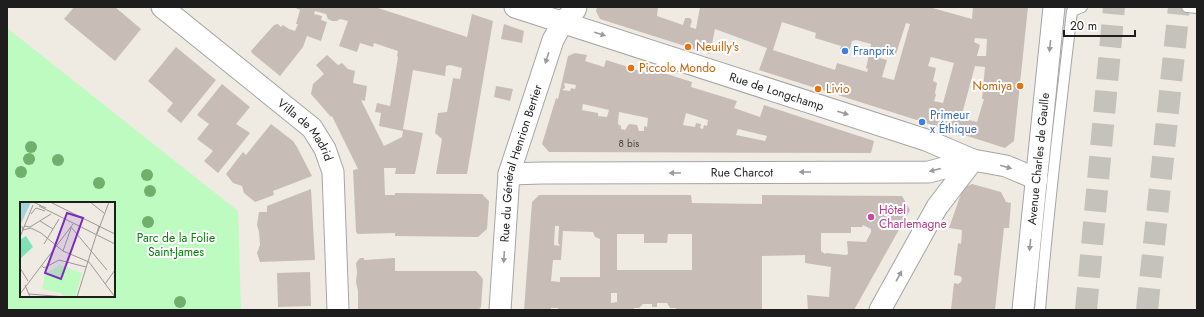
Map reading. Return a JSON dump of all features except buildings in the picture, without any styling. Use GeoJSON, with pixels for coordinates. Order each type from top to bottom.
{"type":"FeatureCollection","features":[{"type":"Feature","properties":{"kind":"street","name":"Villa de Madrid"},"geometry":{"type":"LineString","coordinates":[[162,7],[312,128],[325,149],[333,172],[338,310]]}},
{"type":"Feature","properties":{"kind":"street","name":"Rue de Longchamp"},"geometry":{"type":"LineString","coordinates":[[515,7],[570,15],[926,140],[973,160],[1006,166],[1037,179]]}},
{"type":"Feature","properties":{"kind":"street","name":"Avenue Charles de Gaulle"},"geometry":{"type":"LineString","coordinates":[[1023,310],[1054,7]]}},
{"type":"Feature","properties":{"kind":"street","name":"Rue du Général Henrion Bertier"},"geometry":{"type":"LineString","coordinates":[[500,310],[510,174],[554,40],[570,15]]}},
{"type":"Feature","properties":{"kind":"street","name":"Rue Charcot"},"geometry":{"type":"LineString","coordinates":[[510,174],[929,172],[973,160]]}},
{"type":"Feature","properties":{"kind":"street"},"geometry":{"type":"LineString","coordinates":[[880,310],[937,207],[973,160]]}},
{"type":"Feature","properties":{"kind":"lane"},"geometry":{"type":"LineString","coordinates":[[1040,310],[1059,120],[1072,11],[1082,7]]}},
{"type":"Feature","properties":{"kind":"lane"},"geometry":{"type":"LineString","coordinates":[[1187,7],[1197,8]]}},
{"type":"Feature","properties":{"kind":"green space","name":"Parc de la Folie Saint-James"},"geometry":{"type":"Polygon","coordinates":[[[7,28],[238,211],[241,310],[7,310],[7,28]]]}},
{"type":"Feature","properties":{"kind":"tunnel"},"geometry":{"type":"LineString","coordinates":[[1086,310],[1114,7]]}},
{"type":"Feature","properties":{"kind":"tunnel"},"geometry":{"type":"LineString","coordinates":[[1147,310],[1179,7]]}},
{"type":"Feature","properties":{"kind":"place","name":"Neuilly's"},"geometry":{"type":"Point","coordinates":[688,47]}},
{"type":"Feature","properties":{"kind":"place","name":"Franprix"},"geometry":{"type":"Point","coordinates":[845,51]}},
{"type":"Feature","properties":{"kind":"place","name":"Piccolo Mondo"},"geometry":{"type":"Point","coordinates":[631,68]}},
{"type":"Feature","properties":{"kind":"place","name":"Nomiya"},"geometry":{"type":"Point","coordinates":[1020,86]}},
{"type":"Feature","properties":{"kind":"place","name":"Livio"},"geometry":{"type":"Point","coordinates":[818,89]}},
{"type":"Feature","properties":{"kind":"place","name":"Primeur x Éthique"},"geometry":{"type":"Point","coordinates":[922,122]}},
{"type":"Feature","properties":{"kind":"place","name":"Hôtel Charlemagne"},"geometry":{"type":"Point","coordinates":[871,217]}}]}
